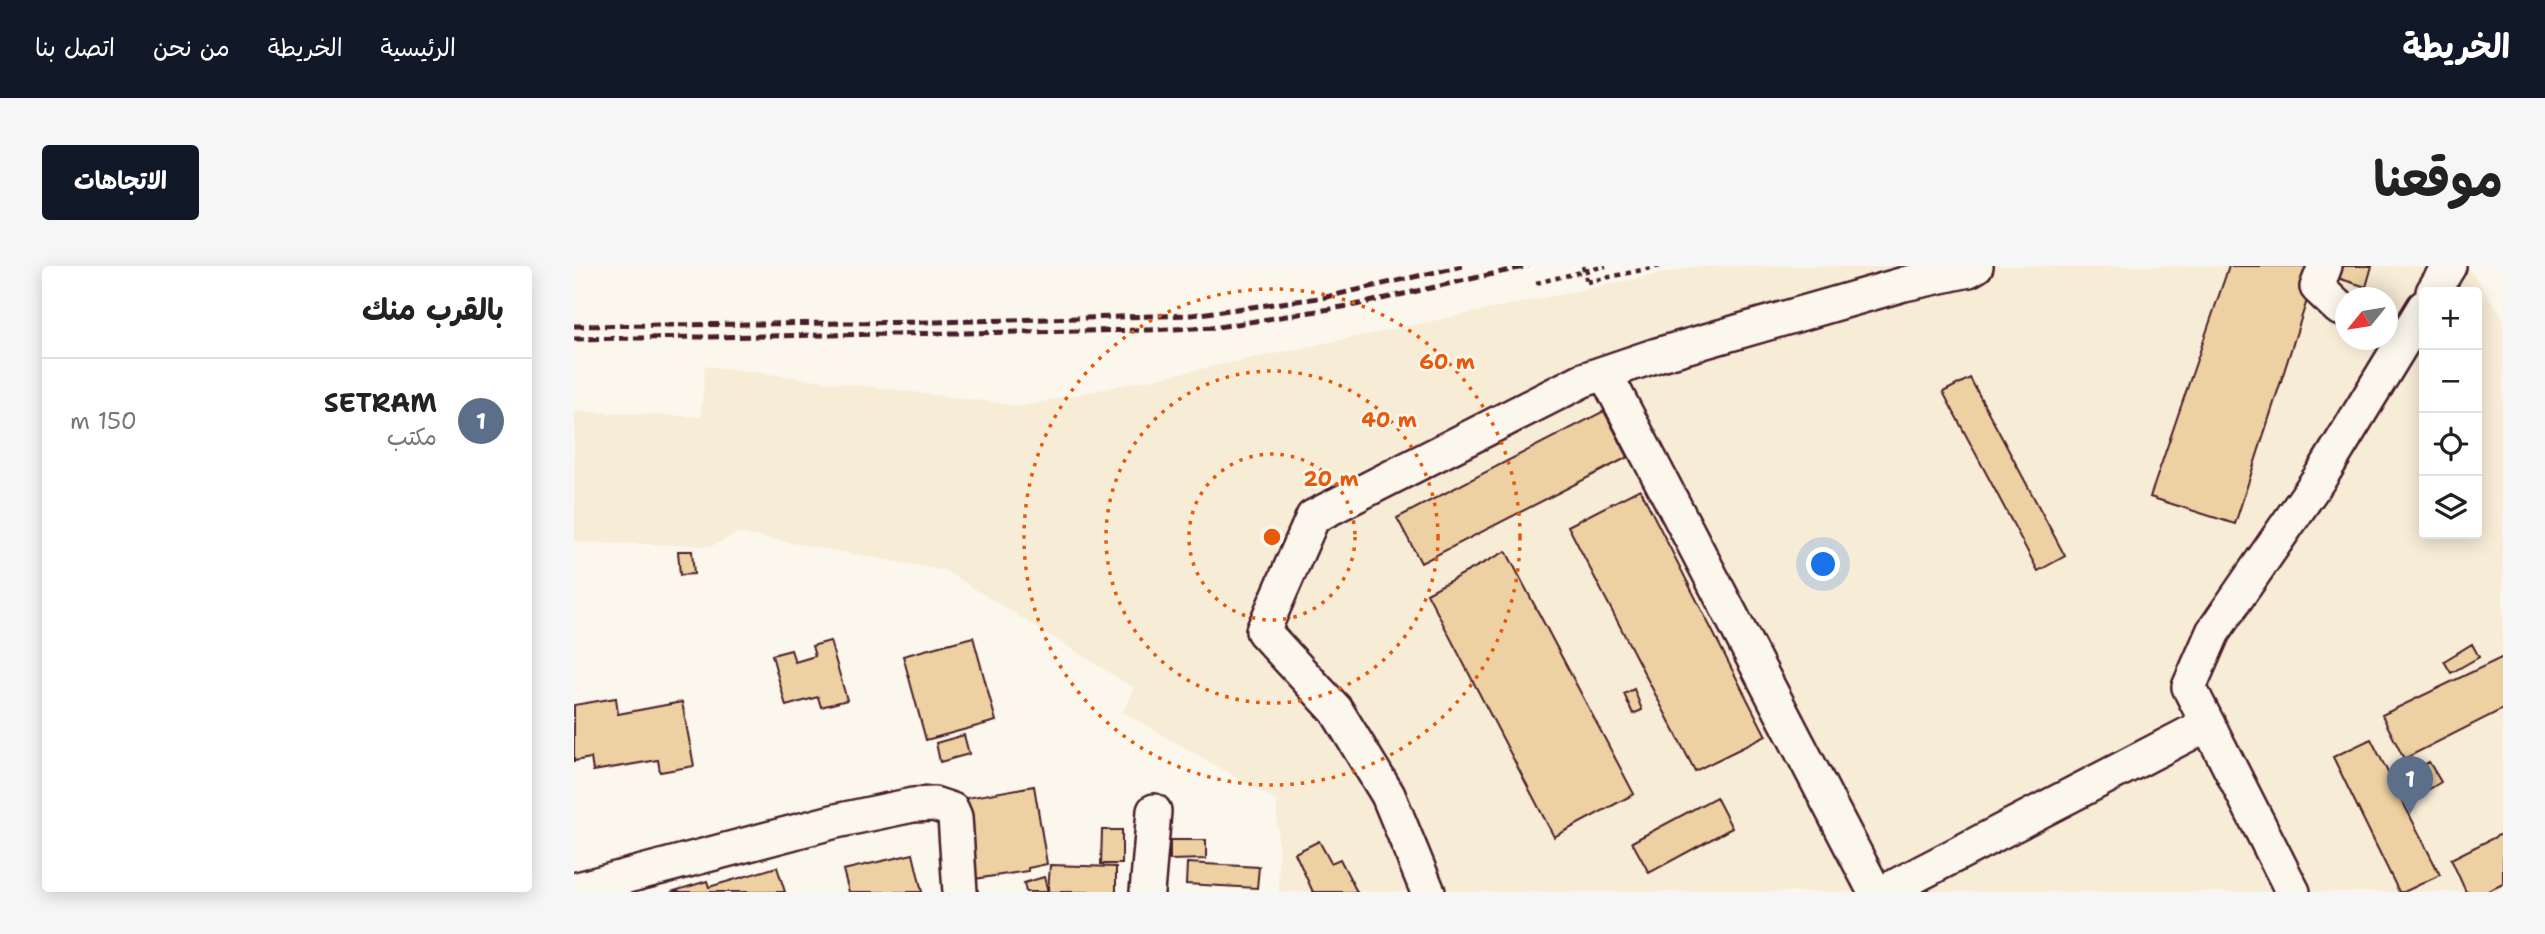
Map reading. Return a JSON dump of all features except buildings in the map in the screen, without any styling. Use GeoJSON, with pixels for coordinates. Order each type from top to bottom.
{"type":"FeatureCollection","features":[{"type":"Feature","properties":{"kind":"street"},"geometry":{"type":"LineString","coordinates":[[1428,892],[1388,795],[1336,710],[1263,631],[1312,517],[1583,380],[1657,355],[1976,266]]}},
{"type":"Feature","properties":{"kind":"street"},"geometry":{"type":"LineString","coordinates":[[2325,266],[2317,287],[2335,304]]}},
{"type":"Feature","properties":{"kind":"street"},"geometry":{"type":"LineString","coordinates":[[2436,287],[2449,266]]}},
{"type":"Feature","properties":{"kind":"street"},"geometry":{"type":"LineString","coordinates":[[2293,892],[2189,687],[2213,632],[2323,473],[2407,320]]}},
{"type":"Feature","properties":{"kind":"street"},"geometry":{"type":"LineString","coordinates":[[1605,373],[1875,892]]}},
{"type":"Feature","properties":{"kind":"street"},"geometry":{"type":"LineString","coordinates":[[1884,892],[2208,724]]}},
{"type":"Feature","properties":{"kind":"street"},"geometry":{"type":"LineString","coordinates":[[574,890],[836,821],[913,805],[934,804],[951,810],[955,817],[960,892]]}},
{"type":"Feature","properties":{"kind":"street"},"geometry":{"type":"LineString","coordinates":[[1147,892],[1154,811]]}},
{"type":"Feature","properties":{"kind":"path"},"geometry":{"type":"LineString","coordinates":[[1536,283],[1584,268],[1606,266]]}},
{"type":"Feature","properties":{"kind":"path"},"geometry":{"type":"LineString","coordinates":[[1584,268],[1587,282],[1660,266]]}},
{"type":"Feature","properties":{"kind":"shaded area"},"geometry":{"type":"Polygon","coordinates":[[[1698,266],[2467,266],[2482,287],[2419,287],[2419,539],[2482,539],[2482,287],[2503,317],[2503,892],[1279,892],[1277,801],[1123,712],[1134,688],[946,571],[738,533],[711,546],[574,542],[574,411],[701,417],[705,366],[1022,406],[1698,266]]]}},
{"type":"Feature","properties":{"kind":"railway"},"geometry":{"type":"LineString","coordinates":[[574,326],[936,322],[1192,315],[1326,297],[1462,266]]}},
{"type":"Feature","properties":{"kind":"railway"},"geometry":{"type":"LineString","coordinates":[[574,339],[1218,327],[1355,305],[1528,266]]}},
{"type":"Feature","properties":{"kind":"place","name":"SETRAM"},"geometry":{"type":"Point","coordinates":[2410,814]}}]}
